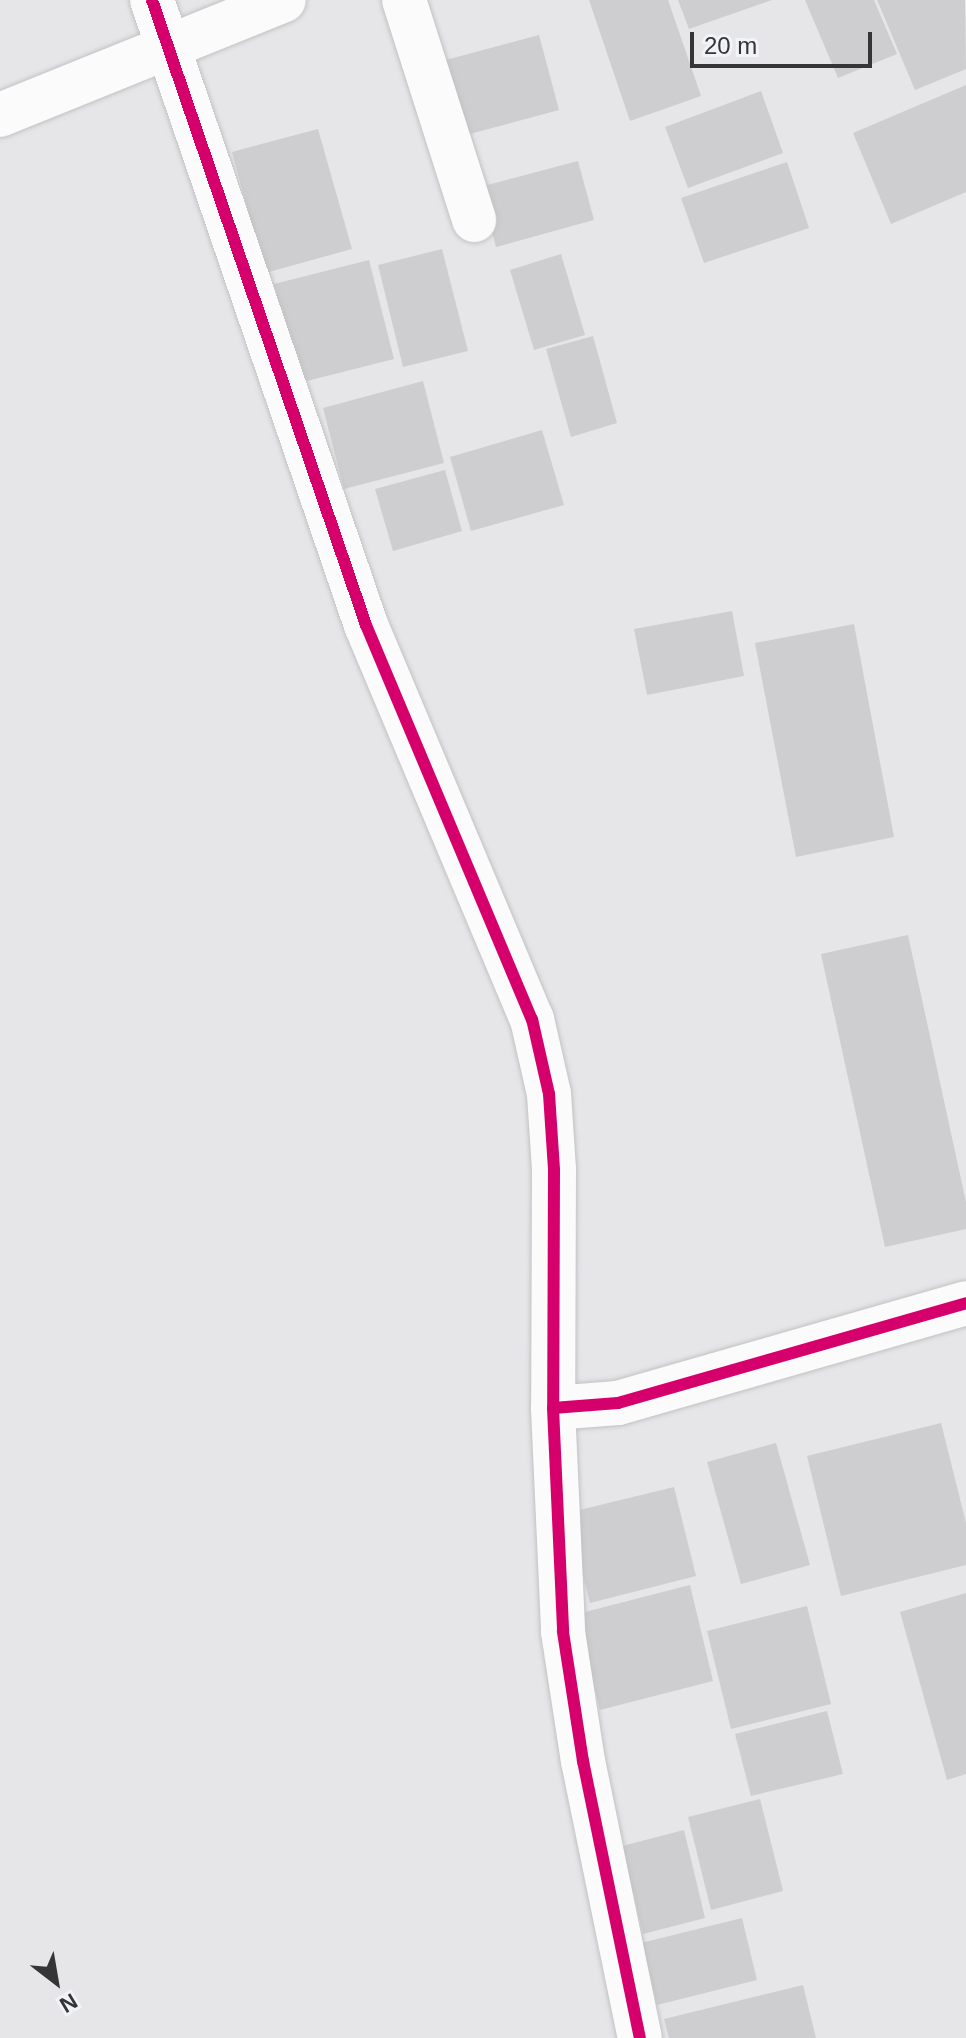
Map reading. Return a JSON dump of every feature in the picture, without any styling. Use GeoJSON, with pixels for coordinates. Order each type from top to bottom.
{"type":"FeatureCollection","features":[{"type":"Feature","properties":{"kind":"street"},"geometry":{"type":"LineString","coordinates":[[152,0],[170,45],[193,129],[366,625],[532,1019],[549,1094],[553,1155],[553,1408],[563,1632],[583,1761],[640,2038]]}},
{"type":"Feature","properties":{"kind":"street"},"geometry":{"type":"LineString","coordinates":[[0,115],[284,0]]}},
{"type":"Feature","properties":{"kind":"street"},"geometry":{"type":"LineString","coordinates":[[404,0],[474,220]]}},
{"type":"Feature","properties":{"kind":"street"},"geometry":{"type":"LineString","coordinates":[[553,1408],[618,1403],[966,1303]]}},
{"type":"Feature","properties":{"kind":"building"},"geometry":{"type":"Polygon","coordinates":[[[589,0],[668,0],[701,96],[630,121],[589,0]]]}},
{"type":"Feature","properties":{"kind":"building"},"geometry":{"type":"Polygon","coordinates":[[[678,0],[772,0],[689,29],[678,0]]]}},
{"type":"Feature","properties":{"kind":"building"},"geometry":{"type":"Polygon","coordinates":[[[805,0],[874,0],[897,54],[838,78],[805,0]]]}},
{"type":"Feature","properties":{"kind":"building"},"geometry":{"type":"Polygon","coordinates":[[[877,0],[965,0],[966,69],[915,90],[877,0]]]}},
{"type":"Feature","properties":{"kind":"building"},"geometry":{"type":"Polygon","coordinates":[[[539,35],[559,110],[462,136],[442,61],[539,35]]]}},
{"type":"Feature","properties":{"kind":"building"},"geometry":{"type":"Polygon","coordinates":[[[966,85],[966,192],[891,224],[853,133],[966,85]]]}},
{"type":"Feature","properties":{"kind":"building"},"geometry":{"type":"Polygon","coordinates":[[[761,91],[783,153],[688,188],[665,127],[761,91]]]}},
{"type":"Feature","properties":{"kind":"building"},"geometry":{"type":"Polygon","coordinates":[[[318,129],[352,249],[265,273],[232,152],[318,129]]]}},
{"type":"Feature","properties":{"kind":"building"},"geometry":{"type":"Polygon","coordinates":[[[578,161],[594,220],[496,247],[480,187],[578,161]]]}},
{"type":"Feature","properties":{"kind":"building"},"geometry":{"type":"Polygon","coordinates":[[[787,162],[809,228],[704,263],[681,198],[787,162]]]}},
{"type":"Feature","properties":{"kind":"building"},"geometry":{"type":"Polygon","coordinates":[[[442,249],[468,351],[403,367],[378,265],[442,249]]]}},
{"type":"Feature","properties":{"kind":"building"},"geometry":{"type":"Polygon","coordinates":[[[561,254],[585,335],[534,350],[510,270],[561,254]]]}},
{"type":"Feature","properties":{"kind":"building"},"geometry":{"type":"Polygon","coordinates":[[[369,260],[394,359],[299,383],[274,284],[369,260]]]}},
{"type":"Feature","properties":{"kind":"building"},"geometry":{"type":"Polygon","coordinates":[[[593,336],[617,423],[571,437],[546,349],[593,336]]]}},
{"type":"Feature","properties":{"kind":"building"},"geometry":{"type":"Polygon","coordinates":[[[423,381],[444,463],[344,489],[323,408],[423,381]]]}},
{"type":"Feature","properties":{"kind":"building"},"geometry":{"type":"Polygon","coordinates":[[[542,430],[564,505],[471,531],[450,457],[542,430]]]}},
{"type":"Feature","properties":{"kind":"building"},"geometry":{"type":"Polygon","coordinates":[[[445,470],[462,531],[393,551],[375,489],[445,470]]]}},
{"type":"Feature","properties":{"kind":"building"},"geometry":{"type":"Polygon","coordinates":[[[732,611],[744,676],[647,695],[634,629],[732,611]]]}},
{"type":"Feature","properties":{"kind":"building"},"geometry":{"type":"Polygon","coordinates":[[[854,624],[894,837],[796,857],[755,643],[854,624]]]}},
{"type":"Feature","properties":{"kind":"building"},"geometry":{"type":"Polygon","coordinates":[[[908,935],[966,1202],[966,1229],[885,1247],[821,954],[908,935]]]}},
{"type":"Feature","properties":{"kind":"building"},"geometry":{"type":"Polygon","coordinates":[[[941,1423],[966,1523],[966,1565],[841,1596],[807,1456],[941,1423]]]}},
{"type":"Feature","properties":{"kind":"building"},"geometry":{"type":"Polygon","coordinates":[[[776,1443],[810,1565],[741,1584],[707,1462],[776,1443]]]}},
{"type":"Feature","properties":{"kind":"building"},"geometry":{"type":"Polygon","coordinates":[[[674,1487],[696,1576],[590,1603],[567,1513],[674,1487]]]}},
{"type":"Feature","properties":{"kind":"building"},"geometry":{"type":"Polygon","coordinates":[[[690,1585],[713,1681],[600,1710],[577,1614],[690,1585]]]}},
{"type":"Feature","properties":{"kind":"building"},"geometry":{"type":"Polygon","coordinates":[[[966,1593],[966,1774],[947,1780],[900,1612],[966,1593]]]}},
{"type":"Feature","properties":{"kind":"building"},"geometry":{"type":"Polygon","coordinates":[[[807,1606],[831,1704],[731,1729],[707,1631],[807,1606]]]}},
{"type":"Feature","properties":{"kind":"building"},"geometry":{"type":"Polygon","coordinates":[[[827,1711],[843,1774],[751,1796],[735,1734],[827,1711]]]}},
{"type":"Feature","properties":{"kind":"building"},"geometry":{"type":"Polygon","coordinates":[[[760,1799],[783,1891],[711,1910],[688,1817],[760,1799]]]}},
{"type":"Feature","properties":{"kind":"building"},"geometry":{"type":"Polygon","coordinates":[[[684,1830],[705,1918],[643,1934],[622,1846],[684,1830]]]}},
{"type":"Feature","properties":{"kind":"building"},"geometry":{"type":"Polygon","coordinates":[[[742,1918],[757,1980],[657,2005],[641,1943],[742,1918]]]}},
{"type":"Feature","properties":{"kind":"building"},"geometry":{"type":"Polygon","coordinates":[[[803,1985],[816,2038],[669,2038],[664,2019],[803,1985]]]}},
{"type":"Feature","properties":{"kind":"cycle path"},"geometry":{"type":"LineString","coordinates":[[152,0],[366,625],[532,1019],[549,1094],[554,1170],[553,1408],[563,1632],[583,1761],[640,2038]]}},
{"type":"Feature","properties":{"kind":"cycle path"},"geometry":{"type":"LineString","coordinates":[[553,1408],[618,1403],[966,1303]]}}]}
